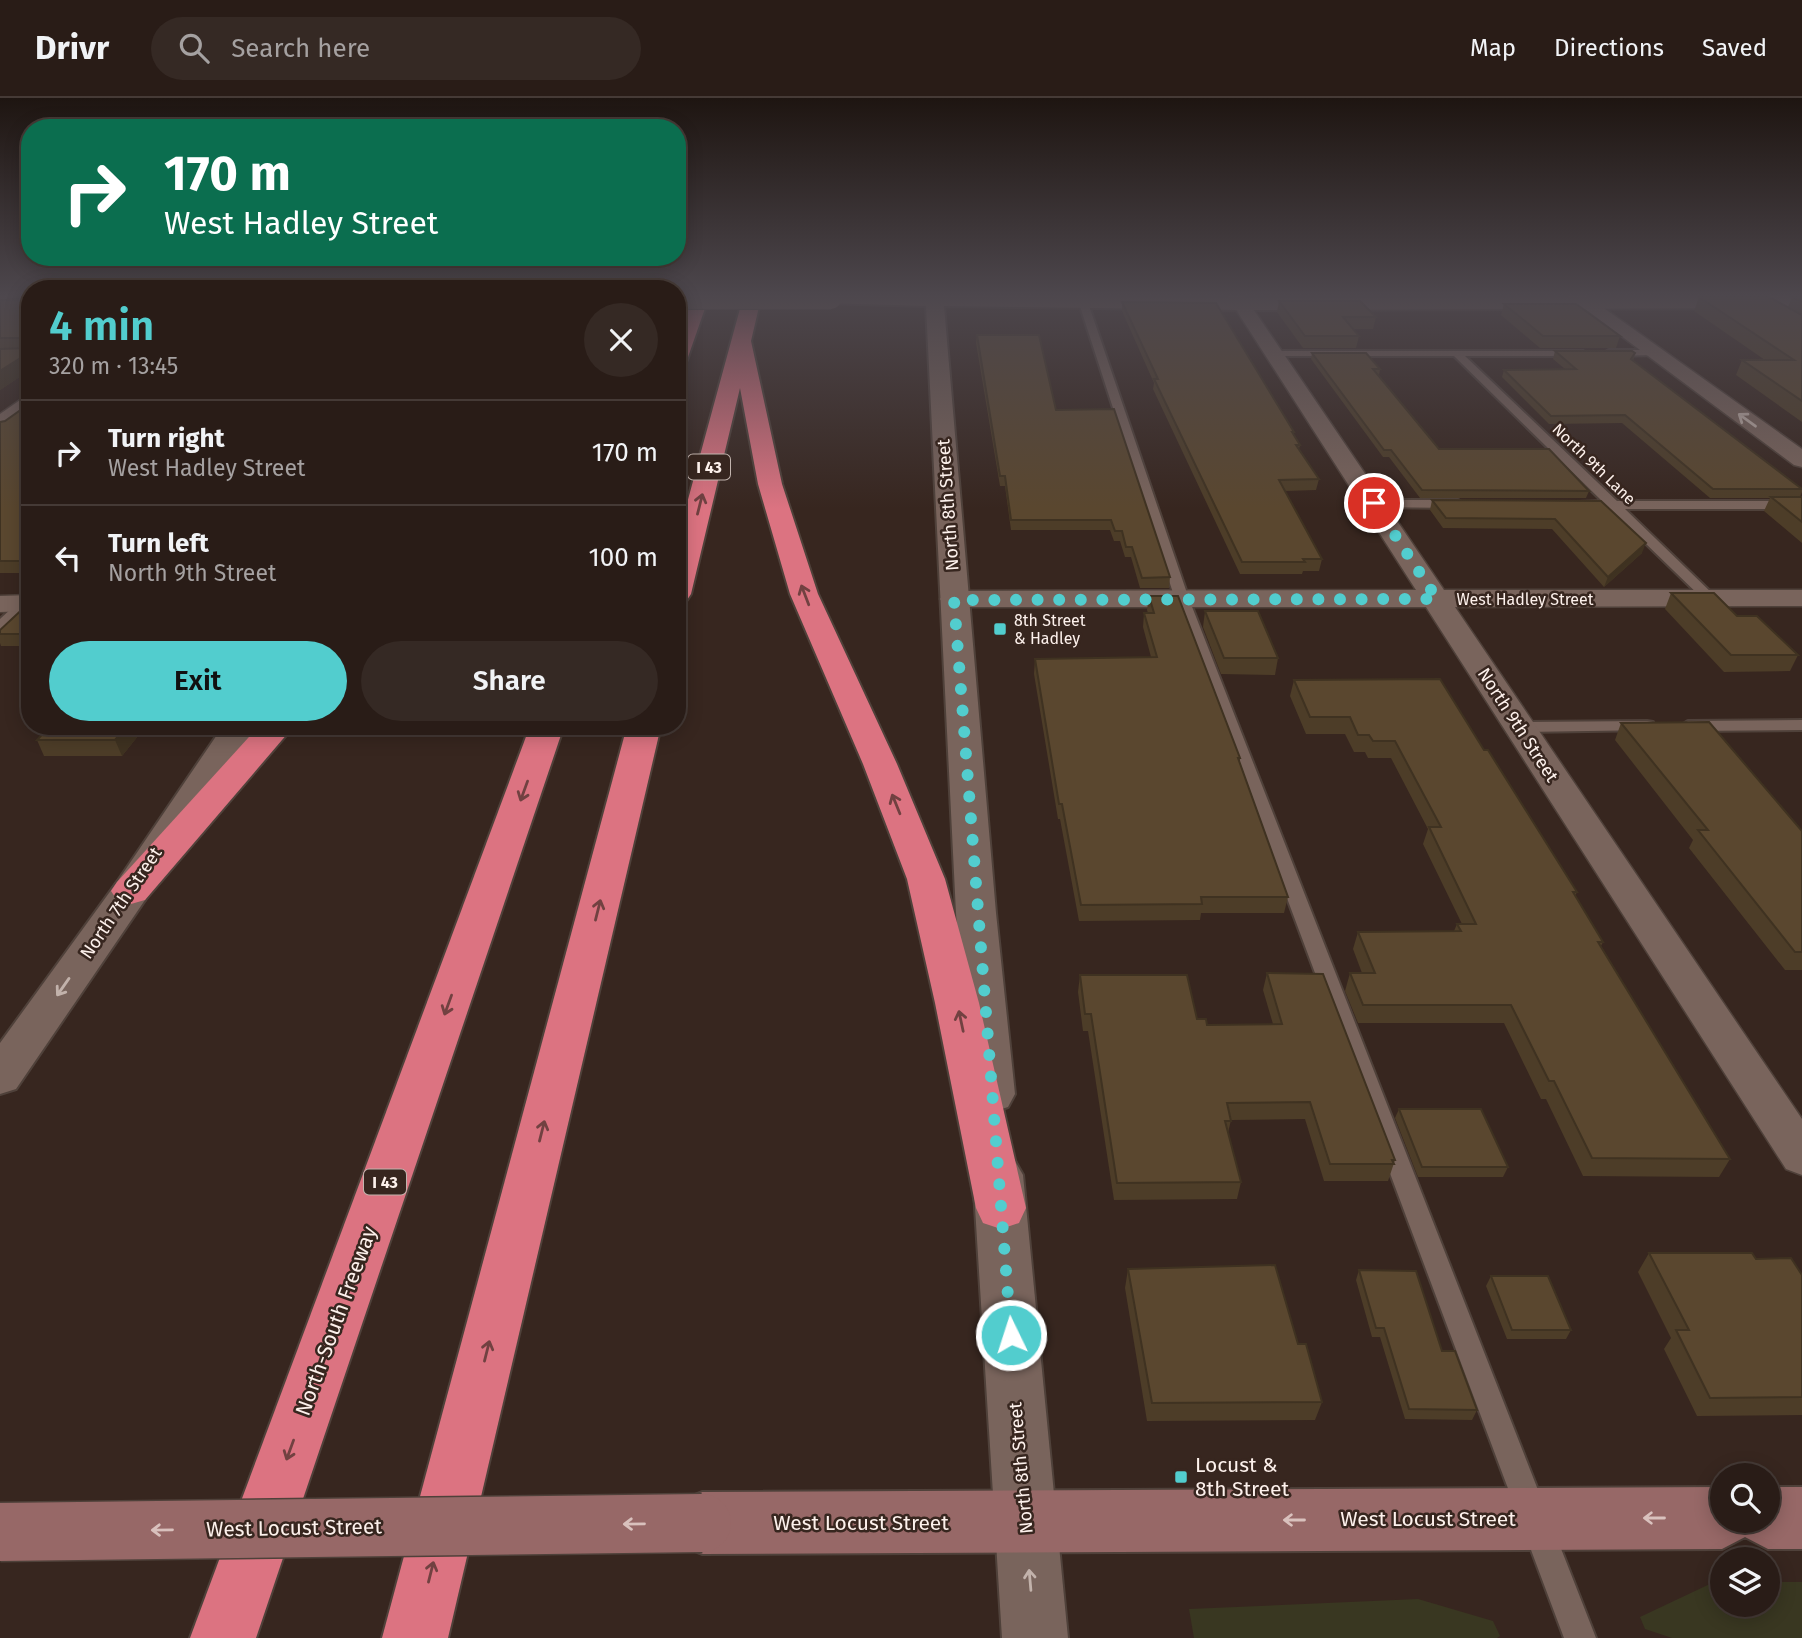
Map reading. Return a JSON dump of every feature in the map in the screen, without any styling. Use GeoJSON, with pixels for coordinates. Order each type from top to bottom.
{"type":"FeatureCollection","features":[{"type":"Feature","properties":{"kind":"highway","name":"I 43"},"geometry":{"type":"LineString","coordinates":[[686,558],[734,366]]}},
{"type":"Feature","properties":{"kind":"highway"},"geometry":{"type":"LineString","coordinates":[[746,366],[770,484],[804,594],[880,764],[926,879],[957,1003],[1001,1208]]}},
{"type":"Feature","properties":{"kind":"highway"},"geometry":{"type":"LineString","coordinates":[[131,891],[269,735]]}},
{"type":"Feature","properties":{"kind":"highway","name":"North-South Freeway"},"geometry":{"type":"LineString","coordinates":[[223,1638],[544,735]]}},
{"type":"Feature","properties":{"kind":"highway"},"geometry":{"type":"LineString","coordinates":[[415,1638],[642,735]]}},
{"type":"Feature","properties":{"kind":"main road","name":"West Locust Street"},"geometry":{"type":"LineString","coordinates":[[0,1532],[702,1523],[1710,1518]]}},
{"type":"Feature","properties":{"kind":"main road"},"geometry":{"type":"LineString","coordinates":[[1780,1518],[1802,1518]]}},
{"type":"Feature","properties":{"kind":"street","name":"North 8th Street"},"geometry":{"type":"LineString","coordinates":[[939,366],[954,600],[1035,1638]]}},
{"type":"Feature","properties":{"kind":"street","name":"North 9th Street"},"geometry":{"type":"LineString","coordinates":[[1283,366],[1802,1156]]}},
{"type":"Feature","properties":{"kind":"street"},"geometry":{"type":"LineString","coordinates":[[1673,366],[1802,460]]}},
{"type":"Feature","properties":{"kind":"street"},"geometry":{"type":"LineString","coordinates":[[0,424],[21,409]]}},
{"type":"Feature","properties":{"kind":"street","name":"West Hadley Street"},"geometry":{"type":"LineString","coordinates":[[954,600],[1802,598]]}},
{"type":"Feature","properties":{"kind":"street","name":"North 7th Street"},"geometry":{"type":"LineString","coordinates":[[0,1077],[131,891],[234,735]]}},
{"type":"Feature","properties":{"kind":"lane"},"geometry":{"type":"LineString","coordinates":[[1104,366],[1182,599],[1580,1638]]}},
{"type":"Feature","properties":{"kind":"lane","name":"North 9th Lane"},"geometry":{"type":"LineString","coordinates":[[1469,366],[1710,598]]}},
{"type":"Feature","properties":{"kind":"lane"},"geometry":{"type":"LineString","coordinates":[[1374,503],[1475,504]]}},
{"type":"Feature","properties":{"kind":"lane"},"geometry":{"type":"LineString","coordinates":[[1572,505],[1802,505]]}},
{"type":"Feature","properties":{"kind":"lane"},"geometry":{"type":"LineString","coordinates":[[0,627],[21,602]]}},
{"type":"Feature","properties":{"kind":"lane"},"geometry":{"type":"LineString","coordinates":[[1519,727],[1802,725]]}},
{"type":"Feature","properties":{"kind":"shaded area"},"geometry":{"type":"Polygon","coordinates":[[[1780,1582],[1802,1582],[1802,1638],[1672,1638],[1645,1629],[1640,1617],[1710,1584],[1710,1617],[1780,1617],[1780,1582]]]}},
{"type":"Feature","properties":{"kind":"shaded area"},"geometry":{"type":"Polygon","coordinates":[[[1418,1599],[1493,1621],[1500,1636],[1194,1638],[1189,1609],[1418,1599]]]}},
{"type":"Feature","properties":{"kind":"building"},"geometry":{"type":"Polygon","coordinates":[[[982,366],[1046,366],[1056,410],[1114,409],[1170,577],[1142,578],[1132,547],[1126,547],[1122,531],[1115,531],[1111,520],[1011,520],[1005,476],[1000,476],[982,366]]]}},
{"type":"Feature","properties":{"kind":"building"},"geometry":{"type":"Polygon","coordinates":[[[1152,366],[1254,366],[1294,432],[1300,445],[1296,445],[1319,479],[1279,480],[1322,559],[1303,559],[1305,562],[1242,562],[1154,379],[1158,379],[1152,366]]]}},
{"type":"Feature","properties":{"kind":"building"},"geometry":{"type":"Polygon","coordinates":[[[1322,366],[1377,366],[1380,369],[1373,369],[1439,449],[1549,449],[1589,491],[1422,490],[1391,450],[1384,450],[1322,366]]]}},
{"type":"Feature","properties":{"kind":"building"},"geometry":{"type":"Polygon","coordinates":[[[1572,366],[1640,366],[1802,489],[1713,489],[1625,415],[1551,416],[1504,370],[1576,369],[1572,366]]]}},
{"type":"Feature","properties":{"kind":"building"},"geometry":{"type":"Polygon","coordinates":[[[1751,366],[1802,366],[1802,401],[1751,366]]]}},
{"type":"Feature","properties":{"kind":"building"},"geometry":{"type":"Polygon","coordinates":[[[21,410],[21,561],[0,561],[0,422],[21,410]]]}},
{"type":"Feature","properties":{"kind":"building"},"geometry":{"type":"Polygon","coordinates":[[[1771,497],[1802,497],[1802,522],[1771,497]]]}},
{"type":"Feature","properties":{"kind":"building"},"geometry":{"type":"Polygon","coordinates":[[[1432,500],[1601,501],[1646,543],[1608,577],[1555,519],[1446,518],[1432,500]]]}},
{"type":"Feature","properties":{"kind":"building"},"geometry":{"type":"Polygon","coordinates":[[[1671,593],[1714,593],[1737,616],[1757,616],[1798,655],[1731,655],[1671,593]]]}},
{"type":"Feature","properties":{"kind":"building"},"geometry":{"type":"Polygon","coordinates":[[[1149,596],[1178,596],[1240,758],[1288,897],[1201,897],[1202,904],[1081,905],[1062,804],[1059,804],[1035,659],[1157,657],[1144,613],[1154,613],[1149,596]]]}},
{"type":"Feature","properties":{"kind":"building"},"geometry":{"type":"Polygon","coordinates":[[[21,610],[21,634],[0,634],[0,630],[21,610]]]}},
{"type":"Feature","properties":{"kind":"building"},"geometry":{"type":"Polygon","coordinates":[[[1205,611],[1258,611],[1278,658],[1224,658],[1205,611]]]}},
{"type":"Feature","properties":{"kind":"building"},"geometry":{"type":"Polygon","coordinates":[[[1440,679],[1577,892],[1573,892],[1603,942],[1598,942],[1730,1159],[1592,1158],[1554,1081],[1549,1081],[1511,1005],[1363,1005],[1350,973],[1375,973],[1358,932],[1461,931],[1457,924],[1476,924],[1429,827],[1441,827],[1395,741],[1373,741],[1369,735],[1358,735],[1350,717],[1310,717],[1294,680],[1440,679]]]}},
{"type":"Feature","properties":{"kind":"building"},"geometry":{"type":"Polygon","coordinates":[[[1709,722],[1802,831],[1802,952],[1795,952],[1698,830],[1708,830],[1621,723],[1709,722]]]}},
{"type":"Feature","properties":{"kind":"building"},"geometry":{"type":"Polygon","coordinates":[[[42,735],[119,735],[115,740],[37,740],[42,735]]]}},
{"type":"Feature","properties":{"kind":"building"},"geometry":{"type":"Polygon","coordinates":[[[1267,973],[1323,974],[1395,1160],[1392,1160],[1394,1164],[1330,1164],[1310,1102],[1227,1103],[1231,1121],[1225,1121],[1241,1182],[1117,1183],[1091,1014],[1085,1014],[1080,975],[1187,975],[1197,1019],[1206,1019],[1207,1025],[1282,1024],[1267,973]]]}},
{"type":"Feature","properties":{"kind":"building"},"geometry":{"type":"Polygon","coordinates":[[[1399,1109],[1481,1109],[1508,1167],[1422,1167],[1399,1109]]]}},
{"type":"Feature","properties":{"kind":"building"},"geometry":{"type":"Polygon","coordinates":[[[1649,1253],[1752,1253],[1756,1259],[1791,1258],[1802,1275],[1802,1397],[1710,1398],[1676,1330],[1689,1330],[1649,1253]]]}},
{"type":"Feature","properties":{"kind":"building"},"geometry":{"type":"Polygon","coordinates":[[[1275,1265],[1298,1344],[1306,1344],[1322,1402],[1152,1403],[1128,1269],[1275,1265]]]}},
{"type":"Feature","properties":{"kind":"building"},"geometry":{"type":"Polygon","coordinates":[[[1359,1270],[1416,1271],[1442,1351],[1455,1351],[1477,1410],[1409,1409],[1384,1328],[1376,1328],[1359,1270]]]}},
{"type":"Feature","properties":{"kind":"building"},"geometry":{"type":"Polygon","coordinates":[[[1491,1276],[1548,1276],[1571,1330],[1512,1330],[1491,1276]]]}},
{"type":"Feature","properties":{"kind":"place","name":"8th Street & Hadley"},"geometry":{"type":"Point","coordinates":[1000,629]}},
{"type":"Feature","properties":{"kind":"place","name":"Locust & 8th Street"},"geometry":{"type":"Point","coordinates":[1181,1477]}},
{"type":"Feature","properties":{"kind":"route"},"geometry":{"type":"LineString","coordinates":[[1011,1335],[976,913],[954,600],[1437,599],[1374,503]]}}]}
